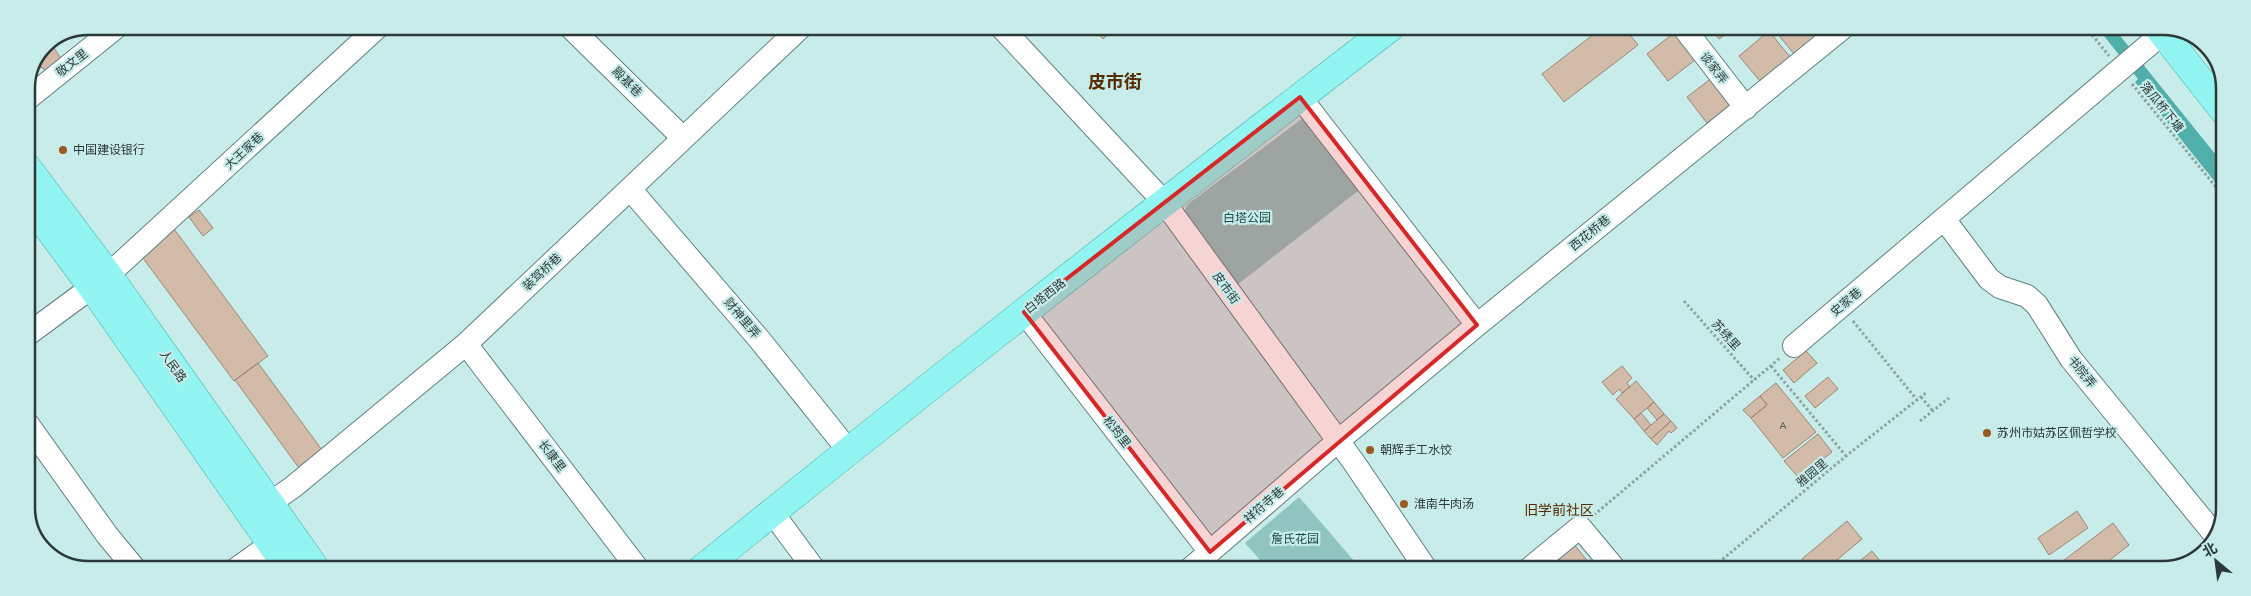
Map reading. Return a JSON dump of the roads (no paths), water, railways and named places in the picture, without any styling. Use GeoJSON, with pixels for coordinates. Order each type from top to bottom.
{"type":"FeatureCollection","features":[{"type":"Feature","properties":{"kind":"main road","name":"白塔西路"},"geometry":{"type":"LineString","coordinates":[[712,561],[848,450],[1381,35]]}},
{"type":"Feature","properties":{"kind":"main road"},"geometry":{"type":"LineString","coordinates":[[2168,35],[2216,101]]}},
{"type":"Feature","properties":{"kind":"main road","name":"人民路"},"geometry":{"type":"LineString","coordinates":[[35,180],[284,561]]}},
{"type":"Feature","properties":{"kind":"main road","name":"人民路"},"geometry":{"type":"LineString","coordinates":[[35,208],[100,281],[270,503],[310,561]]}},
{"type":"Feature","properties":{"kind":"street","name":"敬文里"},"geometry":{"type":"LineString","coordinates":[[35,93],[107,35]]}},
{"type":"Feature","properties":{"kind":"street","name":"大王家巷"},"geometry":{"type":"LineString","coordinates":[[35,328],[100,281],[369,35]]}},
{"type":"Feature","properties":{"kind":"street","name":"殿基巷"},"geometry":{"type":"LineString","coordinates":[[579,35],[683,138]]}},
{"type":"Feature","properties":{"kind":"street","name":"装驾桥巷"},"geometry":{"type":"LineString","coordinates":[[270,503],[293,487],[466,344],[792,35]]}},
{"type":"Feature","properties":{"kind":"street","name":"皮市街"},"geometry":{"type":"LineString","coordinates":[[1008,35],[1164,202],[1338,441],[1420,561]]}},
{"type":"Feature","properties":{"kind":"street","name":"谈家弄"},"geometry":{"type":"LineString","coordinates":[[1688,35],[1746,108]]}},
{"type":"Feature","properties":{"kind":"street","name":"西花桥巷"},"geometry":{"type":"LineString","coordinates":[[1338,441],[1834,35]]}},
{"type":"Feature","properties":{"kind":"street","name":"史家巷"},"geometry":{"type":"LineString","coordinates":[[1794,346],[2128,63],[2157,35]]}},
{"type":"Feature","properties":{"kind":"street"},"geometry":{"type":"LineString","coordinates":[[1300,97],[1478,325]]}},
{"type":"Feature","properties":{"kind":"street","name":"财神里弄"},"geometry":{"type":"LineString","coordinates":[[630,189],[759,339],[848,450]]}},
{"type":"Feature","properties":{"kind":"street","name":"书院弄"},"geometry":{"type":"LineString","coordinates":[[1944,219],[1989,279],[2000,287],[2027,296],[2037,305],[2071,359],[2211,530]]}},
{"type":"Feature","properties":{"kind":"street","name":"松筠里"},"geometry":{"type":"LineString","coordinates":[[1024,312],[1210,552]]}},
{"type":"Feature","properties":{"kind":"street","name":"长康里"},"geometry":{"type":"LineString","coordinates":[[466,344],[632,561]]}},
{"type":"Feature","properties":{"kind":"street"},"geometry":{"type":"LineString","coordinates":[[35,434],[107,534],[129,561]]}},
{"type":"Feature","properties":{"kind":"street","name":"祥符寺巷"},"geometry":{"type":"LineString","coordinates":[[1199,561],[1338,441]]}},
{"type":"Feature","properties":{"kind":"street"},"geometry":{"type":"LineString","coordinates":[[772,512],[808,561]]}},
{"type":"Feature","properties":{"kind":"street"},"geometry":{"type":"LineString","coordinates":[[1539,561],[1580,527],[1608,561]]}},
{"type":"Feature","properties":{"kind":"street"},"geometry":{"type":"LineString","coordinates":[[248,561],[268,547]]}},
{"type":"Feature","properties":{"kind":"place","name":"中国建设银行"},"geometry":{"type":"Point","coordinates":[63,150]}},
{"type":"Feature","properties":{"kind":"place","name":"苏州市姑苏区佩哲学校"},"geometry":{"type":"Point","coordinates":[1987,433]}},
{"type":"Feature","properties":{"kind":"place","name":"朝辉手工水饺"},"geometry":{"type":"Point","coordinates":[1370,450]}},
{"type":"Feature","properties":{"kind":"place","name":"淮南牛肉汤"},"geometry":{"type":"Point","coordinates":[1404,504]}},
{"type":"Feature","properties":{"kind":"district","name":"皮市街"},"geometry":{"type":"Point","coordinates":[1115,82]}},
{"type":"Feature","properties":{"kind":"district","name":"旧学前社区"},"geometry":{"type":"Point","coordinates":[1559,510]}},
{"type":"Feature","properties":{"kind":"park label","name":"白塔公园"},"geometry":{"type":"Point","coordinates":[1247,218]}},
{"type":"Feature","properties":{"kind":"park label","name":"詹氏花园"},"geometry":{"type":"Point","coordinates":[1295,539]}}]}
